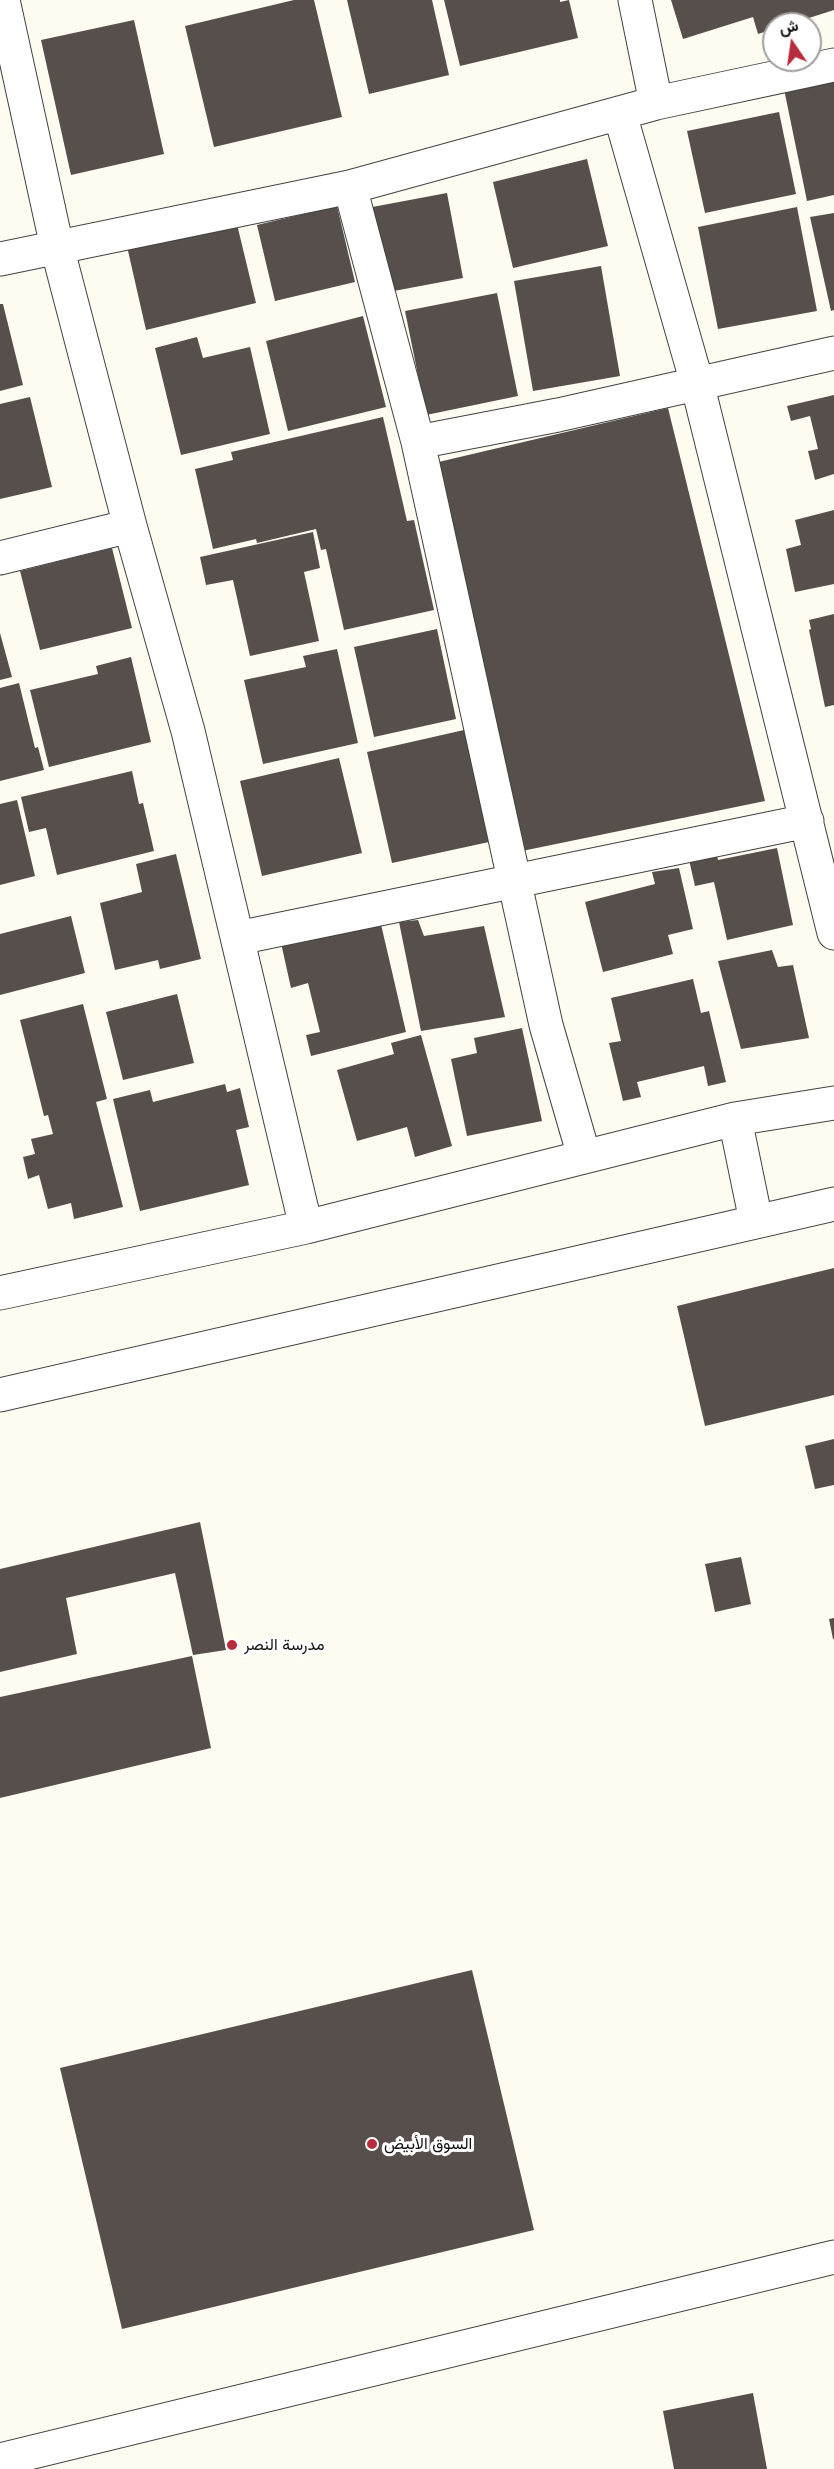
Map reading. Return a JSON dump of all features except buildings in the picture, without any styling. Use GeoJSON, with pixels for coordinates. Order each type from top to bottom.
{"type":"FeatureCollection","features":[{"type":"Feature","properties":{"kind":"street"},"geometry":{"type":"LineString","coordinates":[[3,0],[57,247],[129,526],[188,732],[306,1227]]}},
{"type":"Feature","properties":{"kind":"street"},"geometry":{"type":"LineString","coordinates":[[635,0],[656,103]]}},
{"type":"Feature","properties":{"kind":"street"},"geometry":{"type":"LineString","coordinates":[[0,259],[350,187],[656,103],[834,65]]}},
{"type":"Feature","properties":{"kind":"street"},"geometry":{"type":"LineString","coordinates":[[620,114],[697,383],[834,933]]}},
{"type":"Feature","properties":{"kind":"street"},"geometry":{"type":"LineString","coordinates":[[350,187],[418,442],[546,1025],[584,1156]]}},
{"type":"Feature","properties":{"kind":"street"},"geometry":{"type":"LineString","coordinates":[[418,442],[558,415],[834,353]]}},
{"type":"Feature","properties":{"kind":"street"},"geometry":{"type":"LineString","coordinates":[[0,558],[129,526]]}},
{"type":"Feature","properties":{"kind":"street"},"geometry":{"type":"LineString","coordinates":[[238,938],[514,879],[807,821]]}},
{"type":"Feature","properties":{"kind":"street"},"geometry":{"type":"LineString","coordinates":[[2,1284],[306,1227],[735,1119],[834,1103]]}},
{"type":"Feature","properties":{"kind":"street"},"geometry":{"type":"LineString","coordinates":[[735,1119],[756,1221]]}},
{"type":"Feature","properties":{"kind":"street"},"geometry":{"type":"LineString","coordinates":[[0,1395],[834,1204]]}},
{"type":"Feature","properties":{"kind":"street"},"geometry":{"type":"LineString","coordinates":[[0,2460],[834,2257]]}},
{"type":"Feature","properties":{"kind":"place","name":"مدرسة النصر"},"geometry":{"type":"Point","coordinates":[232,1645]}},
{"type":"Feature","properties":{"kind":"place","name":"السوق الأبيض"},"geometry":{"type":"Point","coordinates":[372,2144]}}]}
